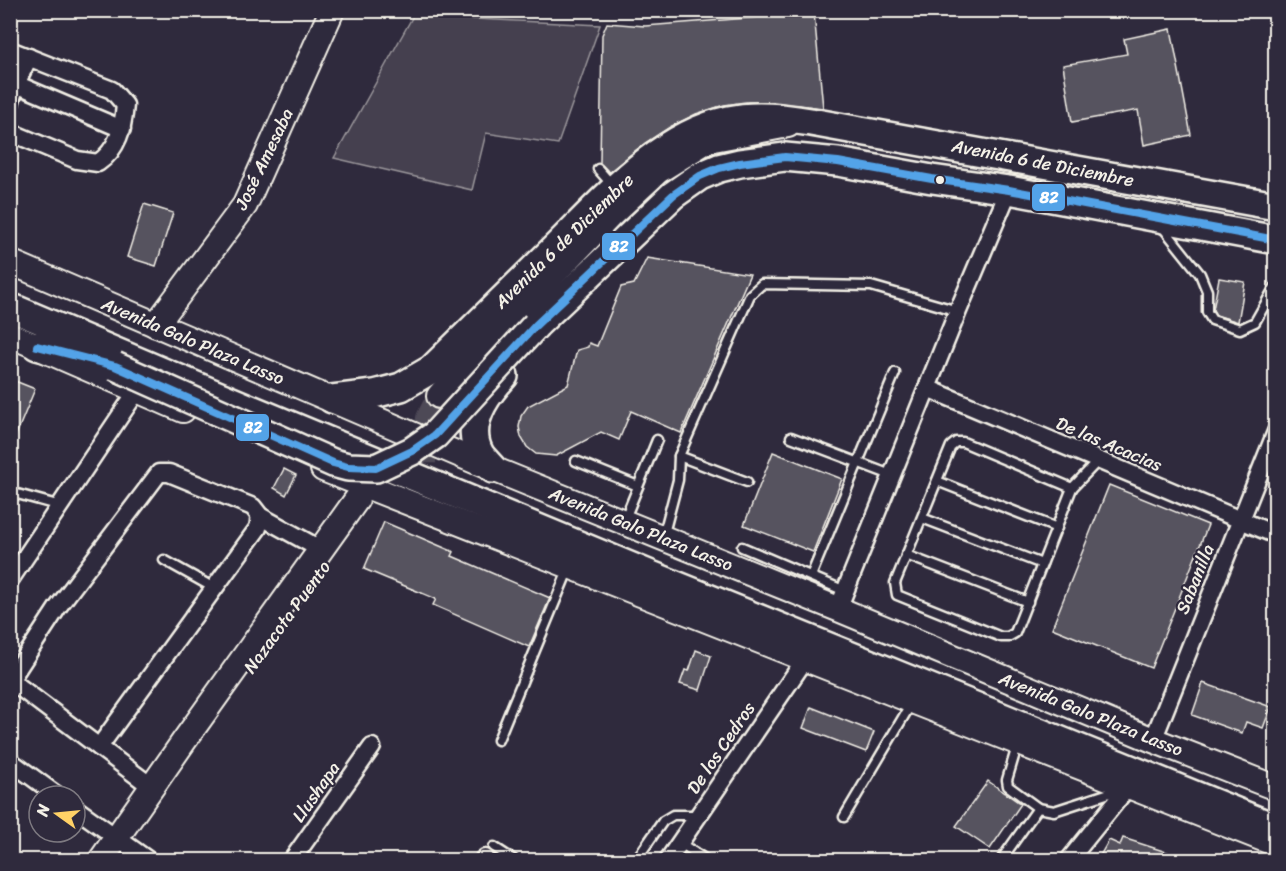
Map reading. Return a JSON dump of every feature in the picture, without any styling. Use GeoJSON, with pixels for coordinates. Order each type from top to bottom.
{"type":"FeatureCollection","features":[{"type":"Feature","properties":{"kind":"main road","name":"José Amesaba"},"geometry":{"type":"LineString","coordinates":[[156,325],[245,205],[332,10]]}},
{"type":"Feature","properties":{"kind":"main road","name":"Avenida 6 de Diciembre"},"geometry":{"type":"LineString","coordinates":[[332,399],[374,394],[401,387],[432,369],[615,189],[652,158],[678,141],[729,120],[750,117],[782,117],[1275,206]]}},
{"type":"Feature","properties":{"kind":"main road","name":"Avenida 6 de Diciembre"},"geometry":{"type":"LineString","coordinates":[[439,396],[479,351],[658,171],[708,140],[811,122]]}},
{"type":"Feature","properties":{"kind":"main road","name":"Avenida 6 de Diciembre"},"geometry":{"type":"LineString","coordinates":[[588,277],[674,195],[700,176],[740,163],[785,157],[838,162],[1009,190],[1275,240]]}},
{"type":"Feature","properties":{"kind":"main road","name":"Avenida Galo Plaza Lasso"},"geometry":{"type":"LineString","coordinates":[[10,262],[492,469],[663,538],[842,600],[1153,740],[1275,788]]}},
{"type":"Feature","properties":{"kind":"main road"},"geometry":{"type":"LineString","coordinates":[[37,346],[115,366],[333,462],[348,467],[376,468],[412,451],[435,435],[536,325],[588,277]]}},
{"type":"Feature","properties":{"kind":"main road"},"geometry":{"type":"LineString","coordinates":[[492,469],[480,453],[475,438],[481,405],[487,393],[542,335],[588,277]]}},
{"type":"Feature","properties":{"kind":"main road","name":"Avenida Galo Plaza Lasso"},"geometry":{"type":"LineString","coordinates":[[10,289],[211,378],[678,570],[1275,810]]}},
{"type":"Feature","properties":{"kind":"main road","name":"Avenida Galo Plaza Lasso"},"geometry":{"type":"LineString","coordinates":[[10,306],[210,392],[640,570],[1275,828]]}},
{"type":"Feature","properties":{"kind":"main road"},"geometry":{"type":"LineString","coordinates":[[10,335],[137,391],[390,496],[807,658],[1275,844]]}},
{"type":"Feature","properties":{"kind":"main road"},"geometry":{"type":"LineString","coordinates":[[184,741],[195,708],[337,503],[338,474]]}},
{"type":"Feature","properties":{"kind":"main road","name":"Nazacota Puento"},"geometry":{"type":"LineString","coordinates":[[184,741],[211,720],[372,502],[390,496]]}},
{"type":"Feature","properties":{"kind":"main road","name":"Nazacota Puento"},"geometry":{"type":"LineString","coordinates":[[101,861],[357,499]]}},
{"type":"Feature","properties":{"kind":"main road"},"geometry":{"type":"LineString","coordinates":[[495,526],[692,614]]}},
{"type":"Feature","properties":{"kind":"street"},"geometry":{"type":"LineString","coordinates":[[10,50],[112,90],[125,105],[123,129],[109,155],[98,163],[77,159],[10,132]]}},
{"type":"Feature","properties":{"kind":"street"},"geometry":{"type":"LineString","coordinates":[[10,104],[16,84],[29,57]]}},
{"type":"Feature","properties":{"kind":"street"},"geometry":{"type":"LineString","coordinates":[[16,84],[123,129]]}},
{"type":"Feature","properties":{"kind":"street"},"geometry":{"type":"LineString","coordinates":[[842,600],[1009,190]]}},
{"type":"Feature","properties":{"kind":"street","name":"De las Acacias"},"geometry":{"type":"LineString","coordinates":[[927,388],[1275,536]]}},
{"type":"Feature","properties":{"kind":"street"},"geometry":{"type":"LineString","coordinates":[[10,580],[62,506],[137,391]]}},
{"type":"Feature","properties":{"kind":"street","name":"Sabanilla"},"geometry":{"type":"LineString","coordinates":[[1153,740],[1275,432]]}},
{"type":"Feature","properties":{"kind":"street"},"geometry":{"type":"LineString","coordinates":[[152,787],[11,679],[58,607],[159,473],[170,473],[253,507],[260,516],[309,543]]}},
{"type":"Feature","properties":{"kind":"street"},"geometry":{"type":"LineString","coordinates":[[99,747],[258,528],[260,516]]}},
{"type":"Feature","properties":{"kind":"street","name":"De los Cedros"},"geometry":{"type":"LineString","coordinates":[[668,861],[807,658]]}},
{"type":"Feature","properties":{"kind":"street","name":"Llushapa"},"geometry":{"type":"LineString","coordinates":[[292,861],[372,747]]}},
{"type":"Feature","properties":{"kind":"street"},"geometry":{"type":"LineString","coordinates":[[10,761],[42,784]]}},
{"type":"Feature","properties":{"kind":"street"},"geometry":{"type":"LineString","coordinates":[[1069,861],[1128,787]]}},
{"type":"Feature","properties":{"kind":"street"},"geometry":{"type":"LineString","coordinates":[[87,817],[148,861]]}},
{"type":"Feature","properties":{"kind":"lane"},"geometry":{"type":"LineString","coordinates":[[598,169],[615,189]]}},
{"type":"Feature","properties":{"kind":"lane"},"geometry":{"type":"LineString","coordinates":[[1155,217],[1200,274],[1207,291],[1207,312],[1212,320],[1240,329],[1255,322],[1275,285]]}},
{"type":"Feature","properties":{"kind":"lane"},"geometry":{"type":"LineString","coordinates":[[663,538],[678,480],[679,456],[750,295],[762,284],[872,286],[958,311]]}},
{"type":"Feature","properties":{"kind":"lane"},"geometry":{"type":"LineString","coordinates":[[811,576],[895,373]]}},
{"type":"Feature","properties":{"kind":"lane"},"geometry":{"type":"LineString","coordinates":[[791,437],[891,475]]}},
{"type":"Feature","properties":{"kind":"lane"},"geometry":{"type":"LineString","coordinates":[[623,522],[657,440]]}},
{"type":"Feature","properties":{"kind":"lane"},"geometry":{"type":"LineString","coordinates":[[1072,488],[963,442],[956,442],[951,446],[895,583],[897,595],[1000,637],[1008,637],[1015,633],[1072,488],[1098,461]]}},
{"type":"Feature","properties":{"kind":"lane"},"geometry":{"type":"LineString","coordinates":[[679,456],[747,482]]}},
{"type":"Feature","properties":{"kind":"lane"},"geometry":{"type":"LineString","coordinates":[[576,461],[638,486]]}},
{"type":"Feature","properties":{"kind":"lane"},"geometry":{"type":"LineString","coordinates":[[937,481],[1056,528]]}},
{"type":"Feature","properties":{"kind":"lane"},"geometry":{"type":"LineString","coordinates":[[10,492],[62,506]]}},
{"type":"Feature","properties":{"kind":"lane"},"geometry":{"type":"LineString","coordinates":[[922,518],[1042,564]]}},
{"type":"Feature","properties":{"kind":"lane"},"geometry":{"type":"LineString","coordinates":[[742,547],[811,576],[842,600]]}},
{"type":"Feature","properties":{"kind":"lane"},"geometry":{"type":"LineString","coordinates":[[906,555],[1028,602]]}},
{"type":"Feature","properties":{"kind":"lane"},"geometry":{"type":"LineString","coordinates":[[164,560],[214,588]]}},
{"type":"Feature","properties":{"kind":"lane"},"geometry":{"type":"LineString","coordinates":[[498,740],[569,567]]}},
{"type":"Feature","properties":{"kind":"lane"},"geometry":{"type":"LineString","coordinates":[[844,817],[913,701]]}},
{"type":"Feature","properties":{"kind":"lane"},"geometry":{"type":"LineString","coordinates":[[1018,743],[1007,780],[1008,786],[1038,808],[1054,812],[1128,787]]}},
{"type":"Feature","properties":{"kind":"lane"},"geometry":{"type":"LineString","coordinates":[[1001,861],[1038,808]]}},
{"type":"Feature","properties":{"kind":"lane"},"geometry":{"type":"LineString","coordinates":[[636,861],[663,822],[673,815],[699,815]]}},
{"type":"Feature","properties":{"kind":"lane"},"geometry":{"type":"LineString","coordinates":[[680,843],[706,861]]}},
{"type":"Feature","properties":{"kind":"lane"},"geometry":{"type":"LineString","coordinates":[[487,855],[514,861]]}},
{"type":"Feature","properties":{"kind":"shaded area"},"geometry":{"type":"Polygon","coordinates":[[[413,16],[600,25],[558,144],[486,133],[472,190],[334,158],[413,16]]]}},
{"type":"Feature","properties":{"kind":"building"},"geometry":{"type":"Polygon","coordinates":[[[814,13],[823,108],[771,102],[724,105],[696,114],[670,127],[645,143],[609,172],[600,163],[602,35],[607,23],[645,26],[814,13]]]}},
{"type":"Feature","properties":{"kind":"building"},"geometry":{"type":"Polygon","coordinates":[[[1171,29],[1191,135],[1144,145],[1138,110],[1072,122],[1063,65],[1127,54],[1124,39],[1171,29]]]}},
{"type":"Feature","properties":{"kind":"building"},"geometry":{"type":"Polygon","coordinates":[[[144,204],[173,213],[156,266],[127,257],[144,204]]]}},
{"type":"Feature","properties":{"kind":"building"},"geometry":{"type":"Polygon","coordinates":[[[647,258],[750,274],[681,433],[631,411],[619,440],[601,432],[556,456],[536,454],[527,447],[521,437],[519,427],[521,416],[528,406],[568,385],[577,350],[588,347],[589,343],[597,346],[621,287],[634,284],[647,258]]]}},
{"type":"Feature","properties":{"kind":"building"},"geometry":{"type":"Polygon","coordinates":[[[1219,278],[1245,282],[1238,322],[1216,315],[1213,310],[1219,278]]]}},
{"type":"Feature","properties":{"kind":"building"},"geometry":{"type":"Polygon","coordinates":[[[10,379],[35,389],[11,447],[10,447],[10,379]]]}},
{"type":"Feature","properties":{"kind":"building"},"geometry":{"type":"Polygon","coordinates":[[[773,452],[842,479],[813,552],[744,525],[773,452]]]}},
{"type":"Feature","properties":{"kind":"building"},"geometry":{"type":"Polygon","coordinates":[[[284,469],[296,475],[286,495],[274,488],[284,469]]]}},
{"type":"Feature","properties":{"kind":"building"},"geometry":{"type":"Polygon","coordinates":[[[1109,485],[1208,525],[1151,668],[1052,628],[1109,485]]]}},
{"type":"Feature","properties":{"kind":"building"},"geometry":{"type":"Polygon","coordinates":[[[384,522],[454,552],[452,556],[550,598],[529,647],[433,605],[436,599],[364,569],[384,522]]]}},
{"type":"Feature","properties":{"kind":"building"},"geometry":{"type":"Polygon","coordinates":[[[696,650],[711,656],[700,690],[680,684],[685,670],[689,671],[696,650]]]}},
{"type":"Feature","properties":{"kind":"building"},"geometry":{"type":"Polygon","coordinates":[[[1203,683],[1271,707],[1263,728],[1246,722],[1242,733],[1192,715],[1203,683]]]}},
{"type":"Feature","properties":{"kind":"building"},"geometry":{"type":"Polygon","coordinates":[[[811,707],[874,732],[866,752],[803,728],[811,707]]]}},
{"type":"Feature","properties":{"kind":"building"},"geometry":{"type":"Polygon","coordinates":[[[988,781],[1021,804],[990,849],[956,826],[988,781]]]}},
{"type":"Feature","properties":{"kind":"building"},"geometry":{"type":"Polygon","coordinates":[[[1123,838],[1185,858],[1184,861],[1097,861],[1109,840],[1120,845],[1123,838]]]}},
{"type":"Feature","properties":{"kind":"tunnel"},"geometry":{"type":"LineString","coordinates":[[437,495],[429,487],[424,474],[424,453],[428,418],[439,396]]}},
{"type":"Feature","properties":{"kind":"transit line","name":"82"},"geometry":{"type":"LineString","coordinates":[[37,346],[115,366],[333,463],[348,467],[376,468],[412,451],[435,435],[536,325],[673,195],[700,176],[719,168],[785,157],[838,162],[1009,190],[1276,240]]}}]}
